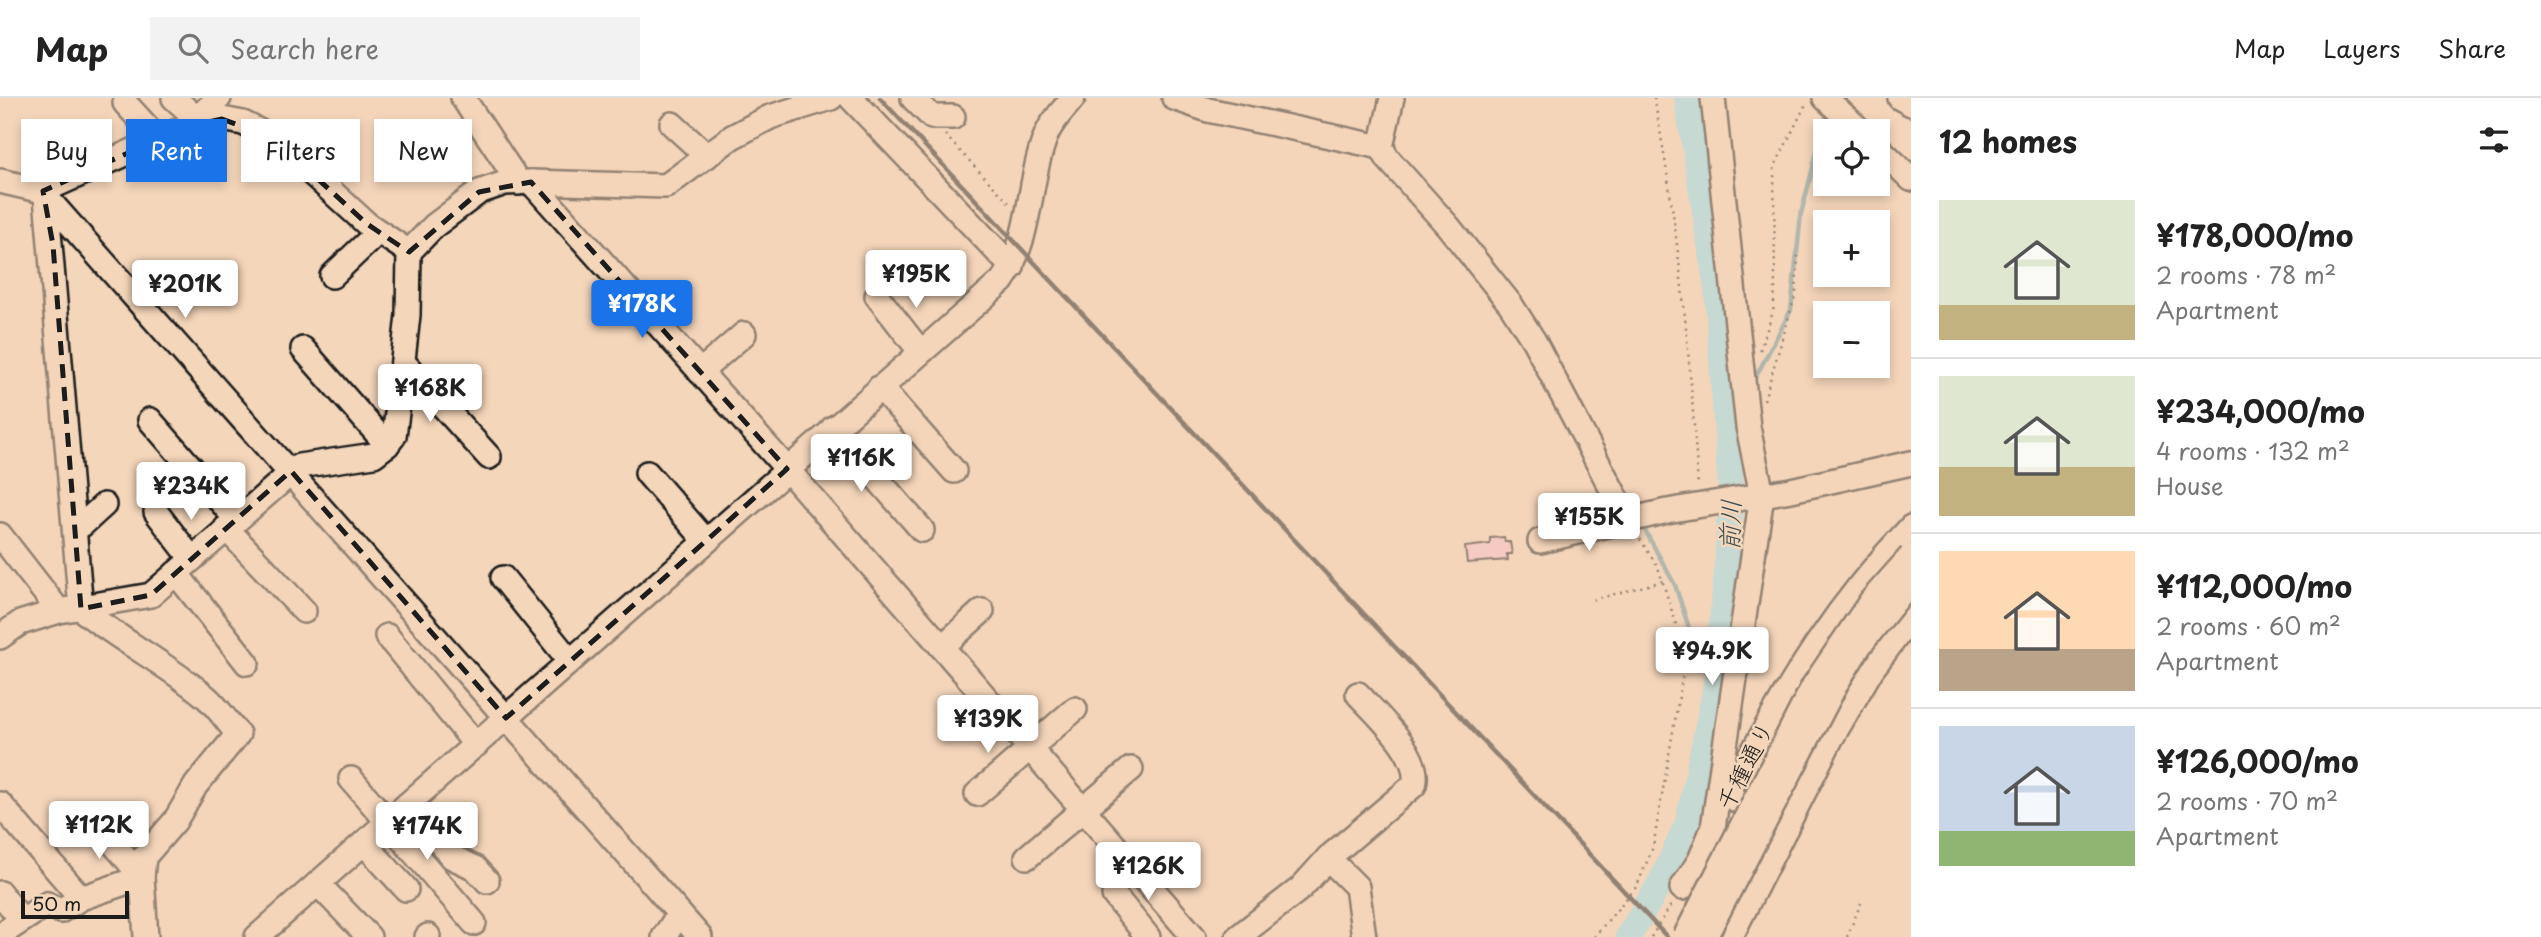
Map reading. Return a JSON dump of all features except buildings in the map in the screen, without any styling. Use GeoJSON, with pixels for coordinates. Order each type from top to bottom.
{"type":"FeatureCollection","features":[{"type":"Feature","properties":{"kind":"street"},"geometry":{"type":"LineString","coordinates":[[174,98],[189,119]]}},
{"type":"Feature","properties":{"kind":"street"},"geometry":{"type":"LineString","coordinates":[[194,119],[219,98]]}},
{"type":"Feature","properties":{"kind":"street"},"geometry":{"type":"LineString","coordinates":[[463,98],[525,183],[787,469],[1194,937]]}},
{"type":"Feature","properties":{"kind":"street"},"geometry":{"type":"LineString","coordinates":[[0,637],[20,623],[70,610],[150,595],[290,471],[313,461],[374,455],[387,445],[394,436],[403,362],[409,253],[434,226],[479,192],[505,183],[666,186],[732,137],[770,117],[831,98]]}},
{"type":"Feature","properties":{"kind":"street"},"geometry":{"type":"LineString","coordinates":[[851,98],[1012,267]]}},
{"type":"Feature","properties":{"kind":"street"},"geometry":{"type":"LineString","coordinates":[[913,98],[942,117]]}},
{"type":"Feature","properties":{"kind":"street"},"geometry":{"type":"LineString","coordinates":[[271,933],[318,884],[1002,281],[1012,267],[1027,222],[1047,133],[1073,98]]}},
{"type":"Feature","properties":{"kind":"street"},"geometry":{"type":"LineString","coordinates":[[1174,98],[1209,104],[1381,147],[1398,173],[1448,226],[1511,305],[1635,520]]}},
{"type":"Feature","properties":{"kind":"street"},"geometry":{"type":"LineString","coordinates":[[1381,147],[1392,98]]}},
{"type":"Feature","properties":{"kind":"street"},"geometry":{"type":"LineString","coordinates":[[1713,98],[1748,429],[1762,495],[1713,828],[1686,881],[1735,928],[1872,669],[1911,617]]}},
{"type":"Feature","properties":{"kind":"street"},"geometry":{"type":"LineString","coordinates":[[1825,98],[1848,119]]}},
{"type":"Feature","properties":{"kind":"street"},"geometry":{"type":"LineString","coordinates":[[1900,98],[1911,104]]}},
{"type":"Feature","properties":{"kind":"street"},"geometry":{"type":"LineString","coordinates":[[125,103],[140,119]]}},
{"type":"Feature","properties":{"kind":"street"},"geometry":{"type":"LineString","coordinates":[[227,120],[243,123],[272,138],[378,232],[409,253]]}},
{"type":"Feature","properties":{"kind":"street"},"geometry":{"type":"LineString","coordinates":[[672,124],[707,156]]}},
{"type":"Feature","properties":{"kind":"street"},"geometry":{"type":"LineString","coordinates":[[46,195],[126,155]]}},
{"type":"Feature","properties":{"kind":"street"},"geometry":{"type":"LineString","coordinates":[[1890,159],[1911,179]]}},
{"type":"Feature","properties":{"kind":"street"},"geometry":{"type":"LineString","coordinates":[[0,181],[46,195],[700,937]]}},
{"type":"Feature","properties":{"kind":"street"},"geometry":{"type":"LineString","coordinates":[[46,195],[75,519],[70,610]]}},
{"type":"Feature","properties":{"kind":"street"},"geometry":{"type":"LineString","coordinates":[[332,276],[378,232]]}},
{"type":"Feature","properties":{"kind":"street"},"geometry":{"type":"LineString","coordinates":[[877,296],[920,351]]}},
{"type":"Feature","properties":{"kind":"street"},"geometry":{"type":"LineString","coordinates":[[700,372],[744,334]]}},
{"type":"Feature","properties":{"kind":"street"},"geometry":{"type":"LineString","coordinates":[[303,349],[387,445]]}},
{"type":"Feature","properties":{"kind":"street"},"geometry":{"type":"LineString","coordinates":[[403,362],[489,457]]}},
{"type":"Feature","properties":{"kind":"street"},"geometry":{"type":"LineString","coordinates":[[880,387],[954,471]]}},
{"type":"Feature","properties":{"kind":"street"},"geometry":{"type":"LineString","coordinates":[[150,420],[231,524],[304,611]]}},
{"type":"Feature","properties":{"kind":"street"},"geometry":{"type":"LineString","coordinates":[[833,428],[922,530]]}},
{"type":"Feature","properties":{"kind":"street"},"geometry":{"type":"LineString","coordinates":[[1540,541],[1699,505],[1762,495],[1911,463]]}},
{"type":"Feature","properties":{"kind":"street"},"geometry":{"type":"LineString","coordinates":[[646,473],[706,541]]}},
{"type":"Feature","properties":{"kind":"street"},"geometry":{"type":"LineString","coordinates":[[75,519],[82,525],[104,505]]}},
{"type":"Feature","properties":{"kind":"street"},"geometry":{"type":"LineString","coordinates":[[156,512],[184,566],[247,663]]}},
{"type":"Feature","properties":{"kind":"street"},"geometry":{"type":"LineString","coordinates":[[1786,828],[1731,797],[1731,784],[1749,760],[1791,682],[1825,628],[1855,589],[1911,527]]}},
{"type":"Feature","properties":{"kind":"street"},"geometry":{"type":"LineString","coordinates":[[0,536],[70,610],[160,663],[208,699],[238,734],[196,785],[175,821],[144,857],[142,877],[146,937]]}},
{"type":"Feature","properties":{"kind":"street","name":"千種通り"},"geometry":{"type":"LineString","coordinates":[[1685,937],[1814,685],[1871,601],[1911,556]]}},
{"type":"Feature","properties":{"kind":"street"},"geometry":{"type":"LineString","coordinates":[[503,578],[570,661]]}},
{"type":"Feature","properties":{"kind":"street","name":"千種通り"},"geometry":{"type":"LineString","coordinates":[[1705,937],[1837,682],[1860,645],[1911,581]]}},
{"type":"Feature","properties":{"kind":"street"},"geometry":{"type":"LineString","coordinates":[[942,648],[982,611]]}},
{"type":"Feature","properties":{"kind":"street"},"geometry":{"type":"LineString","coordinates":[[387,636],[476,745]]}},
{"type":"Feature","properties":{"kind":"street"},"geometry":{"type":"LineString","coordinates":[[1238,937],[1301,888],[1328,858],[1414,785],[1417,776],[1415,765],[1398,740],[1358,694]]}},
{"type":"Feature","properties":{"kind":"street"},"geometry":{"type":"LineString","coordinates":[[977,794],[1075,709]]}},
{"type":"Feature","properties":{"kind":"street"},"geometry":{"type":"LineString","coordinates":[[1725,747],[1749,760]]}},
{"type":"Feature","properties":{"kind":"street"},"geometry":{"type":"LineString","coordinates":[[1027,857],[1131,769]]}},
{"type":"Feature","properties":{"kind":"street"},"geometry":{"type":"LineString","coordinates":[[351,779],[474,923]]}},
{"type":"Feature","properties":{"kind":"street"},"geometry":{"type":"LineString","coordinates":[[0,804],[81,898]]}},
{"type":"Feature","properties":{"kind":"street"},"geometry":{"type":"LineString","coordinates":[[408,804],[452,857],[475,868],[487,881]]}},
{"type":"Feature","properties":{"kind":"street"},"geometry":{"type":"LineString","coordinates":[[90,816],[142,877]]}},
{"type":"Feature","properties":{"kind":"street"},"geometry":{"type":"LineString","coordinates":[[364,843],[406,889]]}},
{"type":"Feature","properties":{"kind":"street"},"geometry":{"type":"LineString","coordinates":[[1328,858],[1357,887],[1364,937]]}},
{"type":"Feature","properties":{"kind":"street"},"geometry":{"type":"LineString","coordinates":[[0,935],[47,904],[60,911],[81,898],[142,877]]}},
{"type":"Feature","properties":{"kind":"street"},"geometry":{"type":"LineString","coordinates":[[318,884],[369,937]]}},
{"type":"Feature","properties":{"kind":"street"},"geometry":{"type":"LineString","coordinates":[[0,894],[22,920]]}},
{"type":"Feature","properties":{"kind":"street"},"geometry":{"type":"LineString","coordinates":[[1114,895],[1148,937]]}},
{"type":"Feature","properties":{"kind":"street"},"geometry":{"type":"LineString","coordinates":[[664,937],[678,914]]}},
{"type":"Feature","properties":{"kind":"path"},"geometry":{"type":"LineString","coordinates":[[1654,98],[1664,152],[1690,368],[1699,505]]}},
{"type":"Feature","properties":{"kind":"path"},"geometry":{"type":"LineString","coordinates":[[1756,361],[1773,312],[1777,263],[1774,168],[1810,98]]}},
{"type":"Feature","properties":{"kind":"path"},"geometry":{"type":"LineString","coordinates":[[942,117],[1027,222]]}},
{"type":"Feature","properties":{"kind":"path"},"geometry":{"type":"LineString","coordinates":[[1748,429],[1758,420],[1796,293],[1798,255]]}},
{"type":"Feature","properties":{"kind":"path"},"geometry":{"type":"LineString","coordinates":[[1594,937],[1637,886],[1653,847],[1686,656],[1663,581],[1635,520]]}},
{"type":"Feature","properties":{"kind":"path"},"geometry":{"type":"LineString","coordinates":[[1593,600],[1663,581]]}},
{"type":"Feature","properties":{"kind":"path"},"geometry":{"type":"LineString","coordinates":[[1650,937],[1686,881]]}},
{"type":"Feature","properties":{"kind":"path"},"geometry":{"type":"LineString","coordinates":[[1847,937],[1861,903]]}},
{"type":"Feature","properties":{"kind":"highlighted area"},"geometry":{"type":"Polygon","coordinates":[[[222,119],[273,138],[367,224],[409,252],[479,192],[531,182],[787,469],[506,718],[291,471],[151,595],[81,609],[53,245],[43,191],[186,127],[222,119]]]}},
{"type":"Feature","properties":{"kind":"waterway","name":"前川"},"geometry":{"type":"LineString","coordinates":[[1628,937],[1663,878],[1688,822],[1715,691],[1727,571],[1731,491],[1717,288],[1687,98]]}},
{"type":"Feature","properties":{"kind":"waterway"},"geometry":{"type":"LineString","coordinates":[[1752,384],[1791,310],[1801,214],[1828,109]]}},
{"type":"Feature","properties":{"kind":"waterway"},"geometry":{"type":"LineString","coordinates":[[1728,430],[1738,410]]}},
{"type":"Feature","properties":{"kind":"waterway"},"geometry":{"type":"LineString","coordinates":[[1641,523],[1675,585],[1691,634],[1720,641]]}},
{"type":"Feature","properties":{"kind":"railway"},"geometry":{"type":"LineString","coordinates":[[880,98],[1667,937]]}}]}
